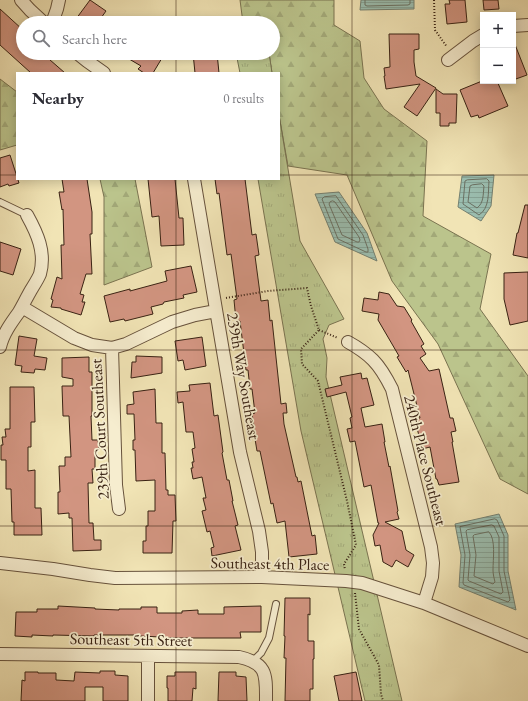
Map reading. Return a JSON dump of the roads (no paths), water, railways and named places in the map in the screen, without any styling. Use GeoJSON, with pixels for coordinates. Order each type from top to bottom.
{"type":"FeatureCollection","features":[{"type":"Feature","properties":{"kind":"street"},"geometry":{"type":"LineString","coordinates":[[22,0],[36,16]]}},
{"type":"Feature","properties":{"kind":"street"},"geometry":{"type":"LineString","coordinates":[[54,16],[59,0]]}},
{"type":"Feature","properties":{"kind":"street"},"geometry":{"type":"LineString","coordinates":[[516,26],[528,25]]}},
{"type":"Feature","properties":{"kind":"street"},"geometry":{"type":"LineString","coordinates":[[451,58],[480,37]]}},
{"type":"Feature","properties":{"kind":"street"},"geometry":{"type":"LineString","coordinates":[[86,60],[103,72]]}},
{"type":"Feature","properties":{"kind":"street","name":"239th Way Southeast"},"geometry":{"type":"LineString","coordinates":[[194,180],[240,452],[259,531],[262,552],[262,577]]}},
{"type":"Feature","properties":{"kind":"street"},"geometry":{"type":"LineString","coordinates":[[0,347],[1,340],[22,307],[39,275],[42,262],[41,248],[37,235],[27,215]]}},
{"type":"Feature","properties":{"kind":"street"},"geometry":{"type":"LineString","coordinates":[[22,307],[74,338],[92,345],[112,348],[126,344],[172,322],[195,315],[215,305]]}},
{"type":"Feature","properties":{"kind":"street","name":"240th Place Southeast"},"geometry":{"type":"LineString","coordinates":[[348,342],[374,360],[392,389],[431,547],[433,562],[432,577],[424,603]]}},
{"type":"Feature","properties":{"kind":"street","name":"239th Court Southeast"},"geometry":{"type":"LineString","coordinates":[[112,348],[116,485],[119,508]]}},
{"type":"Feature","properties":{"kind":"street","name":"Southeast 4th Place"},"geometry":{"type":"LineString","coordinates":[[0,563],[116,578],[262,577],[362,583],[424,603],[528,646]]}},
{"type":"Feature","properties":{"kind":"street","name":"Southeast 5th Street"},"geometry":{"type":"LineString","coordinates":[[0,654],[239,657],[246,658],[256,663]]}},
{"type":"Feature","properties":{"kind":"street"},"geometry":{"type":"LineString","coordinates":[[148,656],[148,701]]}},
{"type":"Feature","properties":{"kind":"street"},"geometry":{"type":"LineString","coordinates":[[256,663],[264,671],[266,678],[266,701]]}},
{"type":"Feature","properties":{"kind":"lane"},"geometry":{"type":"LineString","coordinates":[[0,202],[27,215]]}},
{"type":"Feature","properties":{"kind":"lane"},"geometry":{"type":"LineString","coordinates":[[256,663],[269,638],[276,604]]}},
{"type":"Feature","properties":{"kind":"water"},"geometry":{"type":"Polygon","coordinates":[[[361,0],[414,0],[414,9],[360,10],[361,0]]]}},
{"type":"Feature","properties":{"kind":"water"},"geometry":{"type":"Polygon","coordinates":[[[494,175],[491,206],[481,221],[458,207],[462,176],[494,175]]]}},
{"type":"Feature","properties":{"kind":"water"},"geometry":{"type":"Polygon","coordinates":[[[339,192],[367,233],[377,261],[335,242],[315,194],[339,192]]]}},
{"type":"Feature","properties":{"kind":"water"},"geometry":{"type":"Polygon","coordinates":[[[499,514],[508,535],[508,571],[516,610],[459,587],[461,555],[455,524],[499,514]]]}}]}
